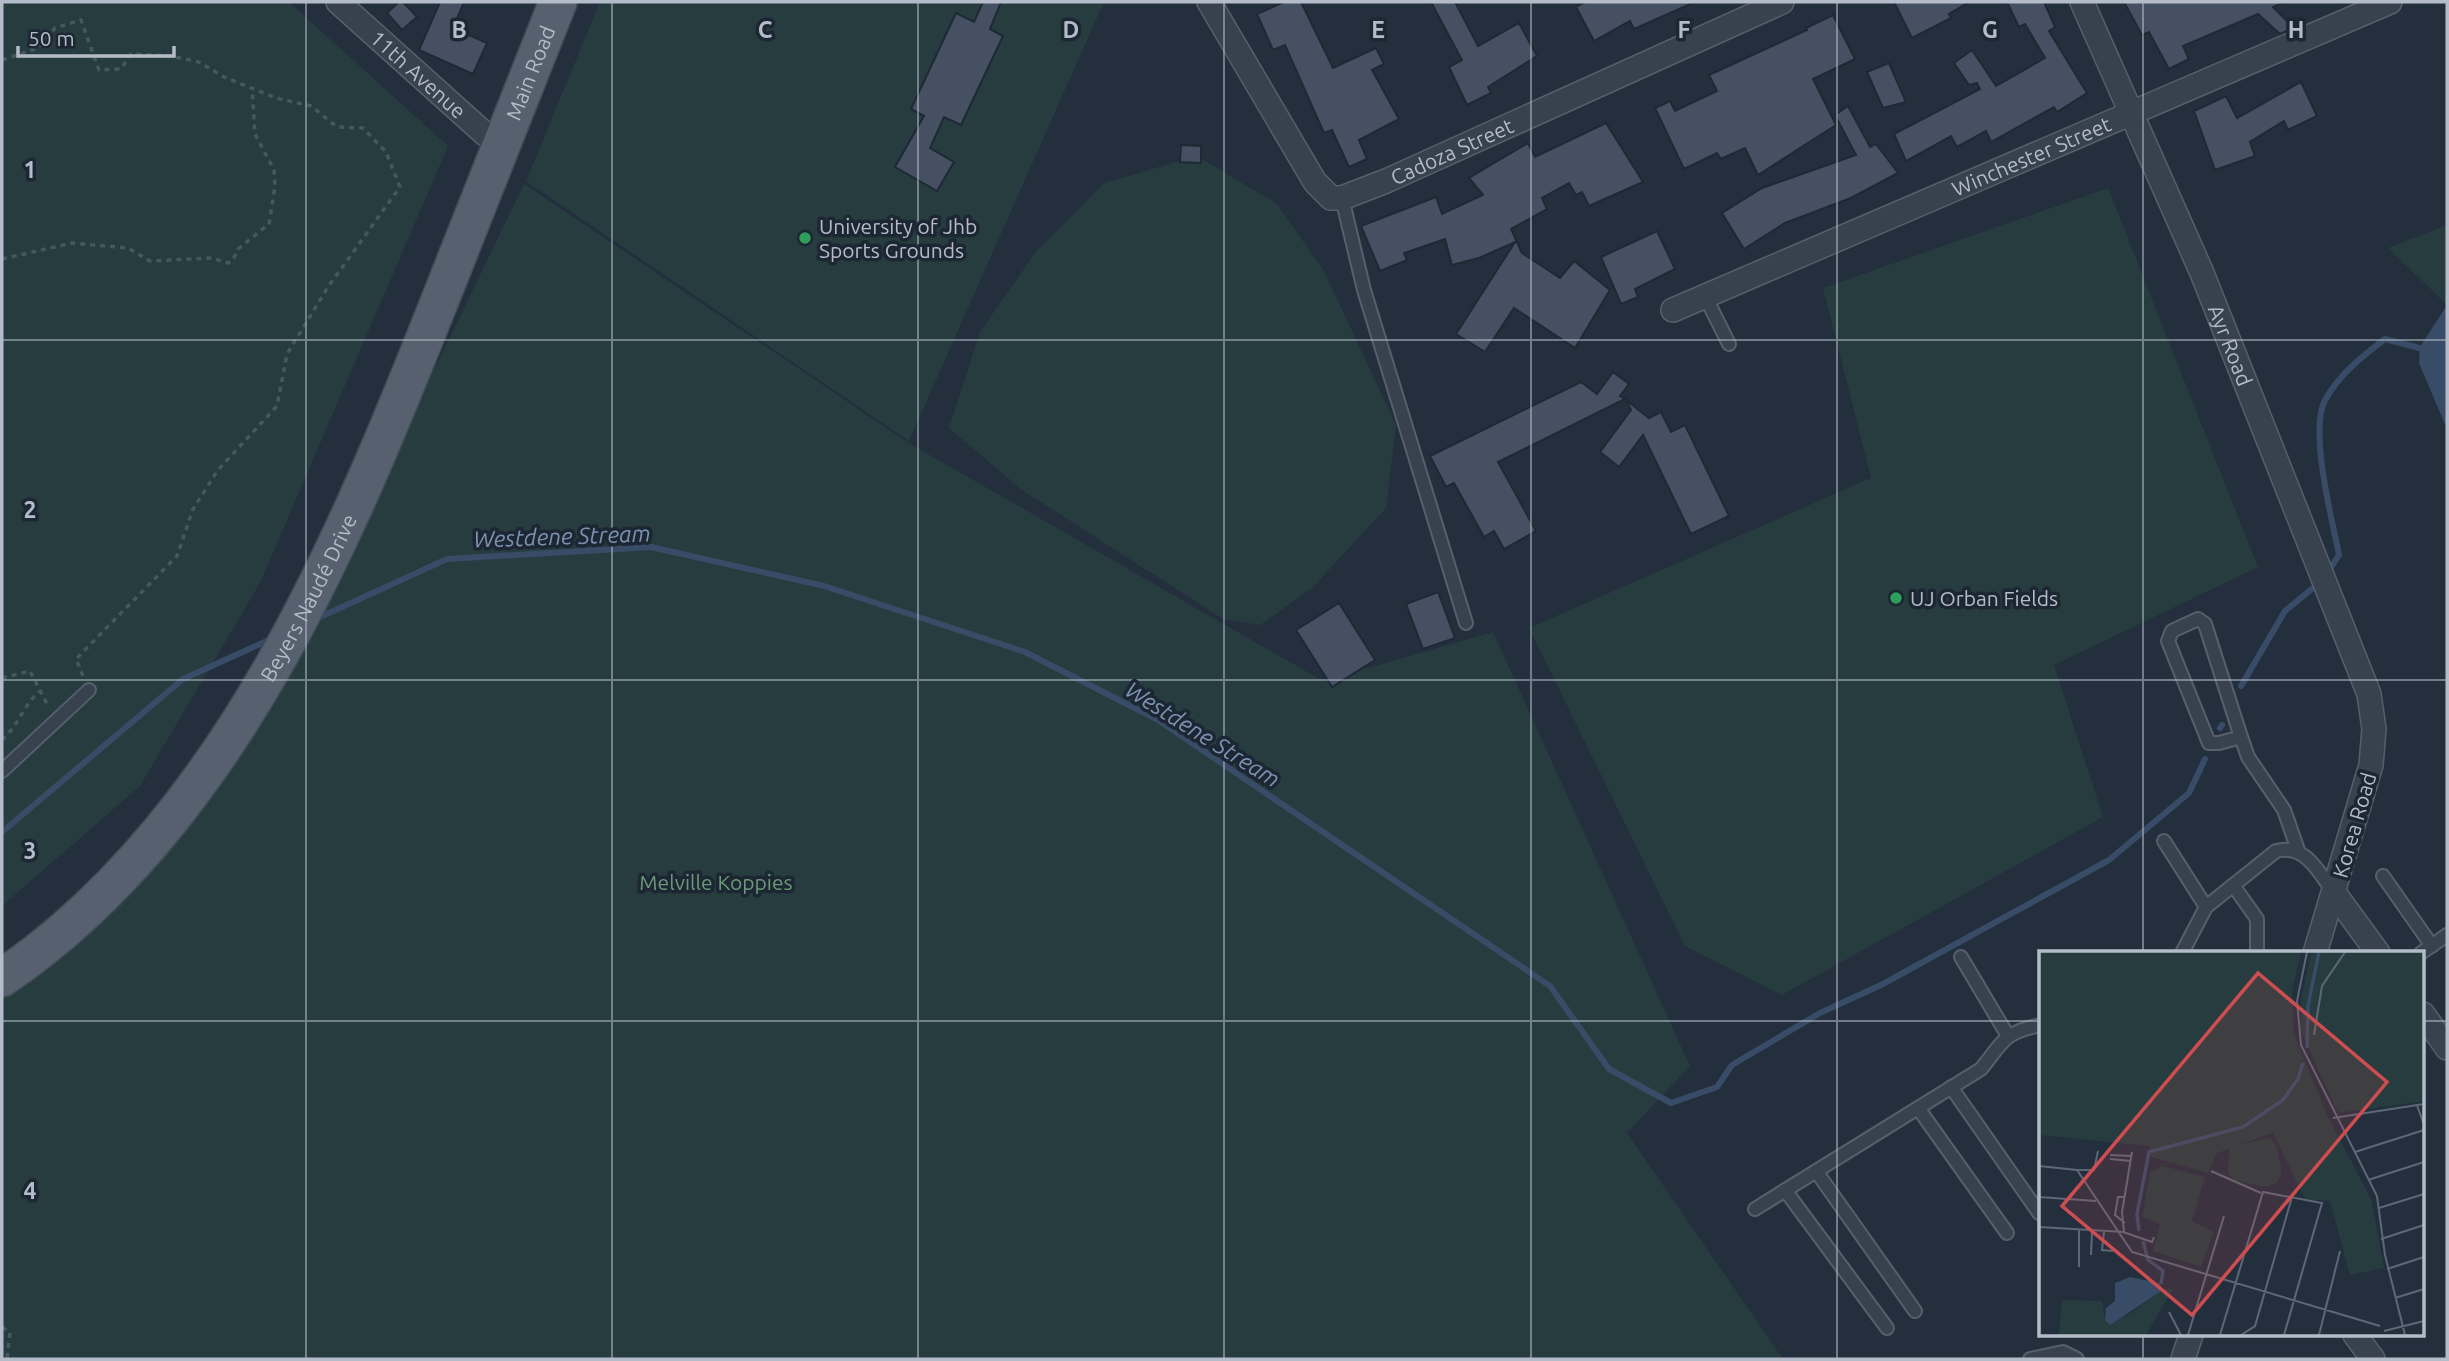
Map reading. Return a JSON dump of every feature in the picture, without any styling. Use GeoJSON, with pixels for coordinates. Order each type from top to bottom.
{"type":"FeatureCollection","features":[{"type":"Feature","properties":{"kind":"main road","name":"Main Road"},"geometry":{"type":"LineString","coordinates":[[494,139],[538,2]]}},
{"type":"Feature","properties":{"kind":"main road","name":"Main Road"},"geometry":{"type":"LineString","coordinates":[[494,139],[558,2]]}},
{"type":"Feature","properties":{"kind":"main road","name":"Beyers Naudé Drive"},"geometry":{"type":"LineString","coordinates":[[2,950],[58,906],[111,856],[184,768],[251,673],[340,499],[494,139]]}},
{"type":"Feature","properties":{"kind":"main road","name":"Beyers Naudé Drive"},"geometry":{"type":"LineString","coordinates":[[2,978],[62,933],[137,861],[211,762],[263,682],[306,607],[355,506],[494,139]]}},
{"type":"Feature","properties":{"kind":"street","name":"11th Avenue"},"geometry":{"type":"LineString","coordinates":[[338,2],[494,139]]}},
{"type":"Feature","properties":{"kind":"street"},"geometry":{"type":"LineString","coordinates":[[1209,2],[1315,182],[1331,198],[1342,198]]}},
{"type":"Feature","properties":{"kind":"street","name":"Cadoza Street"},"geometry":{"type":"LineString","coordinates":[[1342,198],[1782,2]]}},
{"type":"Feature","properties":{"kind":"street","name":"Ayr Road"},"geometry":{"type":"LineString","coordinates":[[2082,2],[2132,111],[2241,369],[2369,694]]}},
{"type":"Feature","properties":{"kind":"street","name":"Winchester Street"},"geometry":{"type":"LineString","coordinates":[[1673,310],[2390,2]]}},
{"type":"Feature","properties":{"kind":"street","name":"Korea Road"},"geometry":{"type":"LineString","coordinates":[[2316,951],[2335,894],[2371,765],[2374,729],[2369,694]]}},
{"type":"Feature","properties":{"kind":"street"},"geometry":{"type":"LineString","coordinates":[[2335,894],[2377,951]]}},
{"type":"Feature","properties":{"kind":"street"},"geometry":{"type":"LineString","coordinates":[[2424,1015],[2447,1048]]}},
{"type":"Feature","properties":{"kind":"street"},"geometry":{"type":"LineString","coordinates":[[2183,1359],[2191,1336]]}},
{"type":"Feature","properties":{"kind":"street"},"geometry":{"type":"LineString","coordinates":[[2357,1336],[2373,1359]]}},
{"type":"Feature","properties":{"kind":"lane"},"geometry":{"type":"LineString","coordinates":[[1342,198],[1364,290],[1465,623]]}},
{"type":"Feature","properties":{"kind":"lane"},"geometry":{"type":"LineString","coordinates":[[1705,296],[1728,344]]}},
{"type":"Feature","properties":{"kind":"lane"},"geometry":{"type":"LineString","coordinates":[[2241,737],[2209,743],[2168,641],[2172,631],[2198,619],[2205,624],[2248,757],[2284,810],[2298,850],[2335,894]]}},
{"type":"Feature","properties":{"kind":"lane"},"geometry":{"type":"LineString","coordinates":[[2,771],[89,690]]}},
{"type":"Feature","properties":{"kind":"lane"},"geometry":{"type":"LineString","coordinates":[[2164,841],[2206,908]]}},
{"type":"Feature","properties":{"kind":"lane"},"geometry":{"type":"LineString","coordinates":[[2183,951],[2206,908],[2276,851],[2287,848],[2298,850]]}},
{"type":"Feature","properties":{"kind":"lane"},"geometry":{"type":"LineString","coordinates":[[2383,876],[2427,949],[2447,935]]}},
{"type":"Feature","properties":{"kind":"lane"},"geometry":{"type":"LineString","coordinates":[[2233,885],[2257,919],[2257,951]]}},
{"type":"Feature","properties":{"kind":"lane"},"geometry":{"type":"LineString","coordinates":[[1961,957],[2008,1036]]}},
{"type":"Feature","properties":{"kind":"lane"},"geometry":{"type":"LineString","coordinates":[[1755,1209],[1981,1069],[1999,1042],[2008,1036],[2039,1026]]}},
{"type":"Feature","properties":{"kind":"lane"},"geometry":{"type":"LineString","coordinates":[[1951,1087],[2039,1213]]}},
{"type":"Feature","properties":{"kind":"lane"},"geometry":{"type":"LineString","coordinates":[[1918,1108],[2007,1233]]}},
{"type":"Feature","properties":{"kind":"lane"},"geometry":{"type":"LineString","coordinates":[[1816,1171],[1915,1311]]}},
{"type":"Feature","properties":{"kind":"lane"},"geometry":{"type":"LineString","coordinates":[[1785,1190],[1887,1328]]}},
{"type":"Feature","properties":{"kind":"lane"},"geometry":{"type":"LineString","coordinates":[[2030,1359],[2063,1352],[2077,1359]]}},
{"type":"Feature","properties":{"kind":"path"},"geometry":{"type":"LineString","coordinates":[[2,60],[38,48],[55,28],[81,19],[99,70],[121,69],[131,54],[170,56],[198,62],[252,88],[311,106],[337,127],[363,128],[386,152],[400,187],[328,288],[287,354],[277,406],[218,470],[193,509],[177,556],[76,659],[89,690]]}},
{"type":"Feature","properties":{"kind":"path"},"geometry":{"type":"LineString","coordinates":[[2,259],[72,243],[128,248],[150,261],[212,258],[228,263],[233,260],[238,249],[269,224],[275,186],[274,170],[255,134],[252,88]]}},
{"type":"Feature","properties":{"kind":"path"},"geometry":{"type":"LineString","coordinates":[[2,678],[30,671],[56,721]]}},
{"type":"Feature","properties":{"kind":"path"},"geometry":{"type":"LineString","coordinates":[[2,740],[17,725],[27,701],[40,691]]}},
{"type":"Feature","properties":{"kind":"path"},"geometry":{"type":"LineString","coordinates":[[2,1327],[10,1333],[7,1359]]}},
{"type":"Feature","properties":{"kind":"green space"},"geometry":{"type":"Polygon","coordinates":[[[2,2],[289,2],[448,146],[261,581],[140,786],[2,906],[2,2]]]}},
{"type":"Feature","properties":{"kind":"green space","name":"University of Jhb Sports Grounds"},"geometry":{"type":"Polygon","coordinates":[[[600,2],[1104,2],[909,441],[526,181],[600,2]]]}},
{"type":"Feature","properties":{"kind":"green space"},"geometry":{"type":"Polygon","coordinates":[[[1197,156],[1277,204],[1324,271],[1396,425],[1386,508],[1312,588],[1260,625],[1223,619],[1022,490],[949,428],[980,332],[1035,253],[1104,183],[1197,156]]]}},
{"type":"Feature","properties":{"kind":"green space","name":"Melville Koppies"},"geometry":{"type":"Polygon","coordinates":[[[524,184],[909,443],[1323,681],[1493,632],[1690,1066],[1627,1133],[1783,1359],[2,1359],[2,997],[120,899],[280,688],[524,184]]]}},
{"type":"Feature","properties":{"kind":"green space","name":"UJ Orban Fields"},"geometry":{"type":"Polygon","coordinates":[[[2108,188],[2258,567],[2054,665],[2103,817],[1782,995],[1685,946],[1529,628],[1871,478],[1823,288],[2108,188]]]}},
{"type":"Feature","properties":{"kind":"green space"},"geometry":{"type":"Polygon","coordinates":[[[2447,225],[2447,305],[2388,248],[2447,225]]]}},
{"type":"Feature","properties":{"kind":"water"},"geometry":{"type":"Polygon","coordinates":[[[2447,305],[2447,429],[2419,363],[2420,347],[2447,305]]]}},
{"type":"Feature","properties":{"kind":"building"},"geometry":{"type":"Polygon","coordinates":[[[399,2],[403,2],[417,17],[402,30],[387,13],[399,2]]]}},
{"type":"Feature","properties":{"kind":"building"},"geometry":{"type":"Polygon","coordinates":[[[440,2],[464,2],[453,28],[487,43],[473,74],[419,50],[440,2]]]}},
{"type":"Feature","properties":{"kind":"building"},"geometry":{"type":"Polygon","coordinates":[[[983,2],[1001,2],[990,29],[1003,36],[961,125],[944,117],[930,148],[954,162],[937,191],[895,167],[924,116],[911,109],[956,13],[974,22],[983,2]]]}},
{"type":"Feature","properties":{"kind":"building"},"geometry":{"type":"Polygon","coordinates":[[[1284,2],[1301,2],[1333,68],[1376,48],[1384,64],[1372,70],[1399,119],[1359,140],[1367,159],[1349,167],[1332,130],[1324,133],[1285,45],[1273,50],[1257,14],[1284,2]]]}},
{"type":"Feature","properties":{"kind":"building"},"geometry":{"type":"Polygon","coordinates":[[[1431,2],[1455,2],[1478,46],[1519,23],[1537,56],[1488,87],[1491,93],[1467,105],[1449,67],[1462,60],[1431,2]]]}},
{"type":"Feature","properties":{"kind":"building"},"geometry":{"type":"Polygon","coordinates":[[[1585,2],[1695,2],[1634,29],[1630,21],[1594,41],[1576,7],[1585,2]]]}},
{"type":"Feature","properties":{"kind":"building"},"geometry":{"type":"Polygon","coordinates":[[[1894,2],[1969,2],[1949,14],[1951,18],[1912,38],[1894,2]]]}},
{"type":"Feature","properties":{"kind":"building"},"geometry":{"type":"Polygon","coordinates":[[[2007,2],[2044,2],[2055,27],[2049,31],[2087,93],[2057,112],[2054,107],[1991,142],[1986,131],[1957,147],[1951,136],[1906,161],[1894,134],[1980,89],[1977,83],[1969,85],[1954,63],[1972,50],[1996,86],[2045,58],[2025,24],[2019,27],[2007,2]]]}},
{"type":"Feature","properties":{"kind":"building"},"geometry":{"type":"Polygon","coordinates":[[[2124,2],[2285,2],[2273,7],[2294,28],[2280,34],[2258,14],[2183,46],[2189,59],[2169,69],[2149,32],[2142,35],[2124,2]]]}},
{"type":"Feature","properties":{"kind":"building"},"geometry":{"type":"Polygon","coordinates":[[[1833,15],[1855,59],[1813,79],[1836,125],[1758,175],[1745,148],[1721,159],[1717,153],[1684,169],[1655,108],[1670,101],[1675,111],[1717,91],[1709,75],[1807,30],[1806,28],[1833,15]]]}},
{"type":"Feature","properties":{"kind":"building"},"geometry":{"type":"Polygon","coordinates":[[[1889,63],[1906,102],[1883,108],[1867,72],[1889,63]]]}},
{"type":"Feature","properties":{"kind":"building"},"geometry":{"type":"Polygon","coordinates":[[[2301,82],[2317,116],[2288,130],[2284,121],[2250,142],[2255,156],[2215,170],[2194,111],[2226,96],[2237,118],[2301,82]]]}},
{"type":"Feature","properties":{"kind":"building"},"geometry":{"type":"Polygon","coordinates":[[[1848,106],[1870,147],[1876,144],[1898,173],[1851,198],[1785,223],[1744,249],[1722,213],[1762,188],[1856,155],[1835,115],[1848,106]]]}},
{"type":"Feature","properties":{"kind":"building"},"geometry":{"type":"Polygon","coordinates":[[[1606,123],[1643,182],[1589,206],[1582,192],[1576,195],[1569,183],[1542,198],[1547,209],[1511,229],[1522,253],[1560,278],[1574,261],[1610,290],[1575,348],[1514,308],[1485,352],[1456,334],[1515,242],[1479,258],[1452,265],[1445,239],[1404,253],[1407,260],[1380,271],[1361,226],[1436,197],[1442,214],[1483,195],[1469,178],[1528,143],[1535,157],[1606,123]]]}},
{"type":"Feature","properties":{"kind":"building"},"geometry":{"type":"Polygon","coordinates":[[[1181,145],[1201,146],[1201,163],[1180,162],[1181,145]]]}},
{"type":"Feature","properties":{"kind":"building"},"geometry":{"type":"Polygon","coordinates":[[[1657,231],[1675,269],[1635,289],[1638,297],[1621,304],[1601,257],[1657,231]]]}},
{"type":"Feature","properties":{"kind":"building"},"geometry":{"type":"Polygon","coordinates":[[[1613,372],[1629,384],[1620,396],[1625,399],[1498,462],[1536,531],[1504,549],[1494,531],[1484,537],[1454,483],[1446,487],[1430,456],[1581,382],[1597,394],[1613,372]]]}},
{"type":"Feature","properties":{"kind":"building"},"geometry":{"type":"Polygon","coordinates":[[[1626,400],[1649,418],[1661,412],[1671,432],[1685,425],[1729,516],[1691,534],[1643,435],[1619,467],[1600,452],[1631,410],[1626,400]]]}},
{"type":"Feature","properties":{"kind":"building"},"geometry":{"type":"Polygon","coordinates":[[[1438,592],[1455,638],[1423,649],[1406,604],[1438,592]]]}},
{"type":"Feature","properties":{"kind":"building"},"geometry":{"type":"Polygon","coordinates":[[[1339,603],[1375,660],[1332,687],[1296,630],[1339,603]]]}},
{"type":"Feature","properties":{"kind":"waterway"},"geometry":{"type":"LineString","coordinates":[[2326,575],[2339,555],[2327,498],[2319,432],[2325,400],[2352,366],[2385,339],[2427,350]]}},
{"type":"Feature","properties":{"kind":"waterway","name":"Westdene Stream"},"geometry":{"type":"LineString","coordinates":[[318,618],[447,559],[651,547],[824,586],[1025,652],[1158,720],[1550,986],[1609,1069],[1671,1103],[1717,1087],[1732,1065],[1820,1013],[1881,985],[2109,860],[2189,793],[2205,759]]}},
{"type":"Feature","properties":{"kind":"waterway"},"geometry":{"type":"LineString","coordinates":[[2241,686],[2285,611],[2319,583]]}},
{"type":"Feature","properties":{"kind":"waterway","name":"Westdene Stream"},"geometry":{"type":"LineString","coordinates":[[2,832],[183,679],[269,640]]}},
{"type":"Feature","properties":{"kind":"place","name":"University of Jhb Sports Grounds"},"geometry":{"type":"Point","coordinates":[805,238]}},
{"type":"Feature","properties":{"kind":"place","name":"UJ Orban Fields"},"geometry":{"type":"Point","coordinates":[1896,598]}}]}
